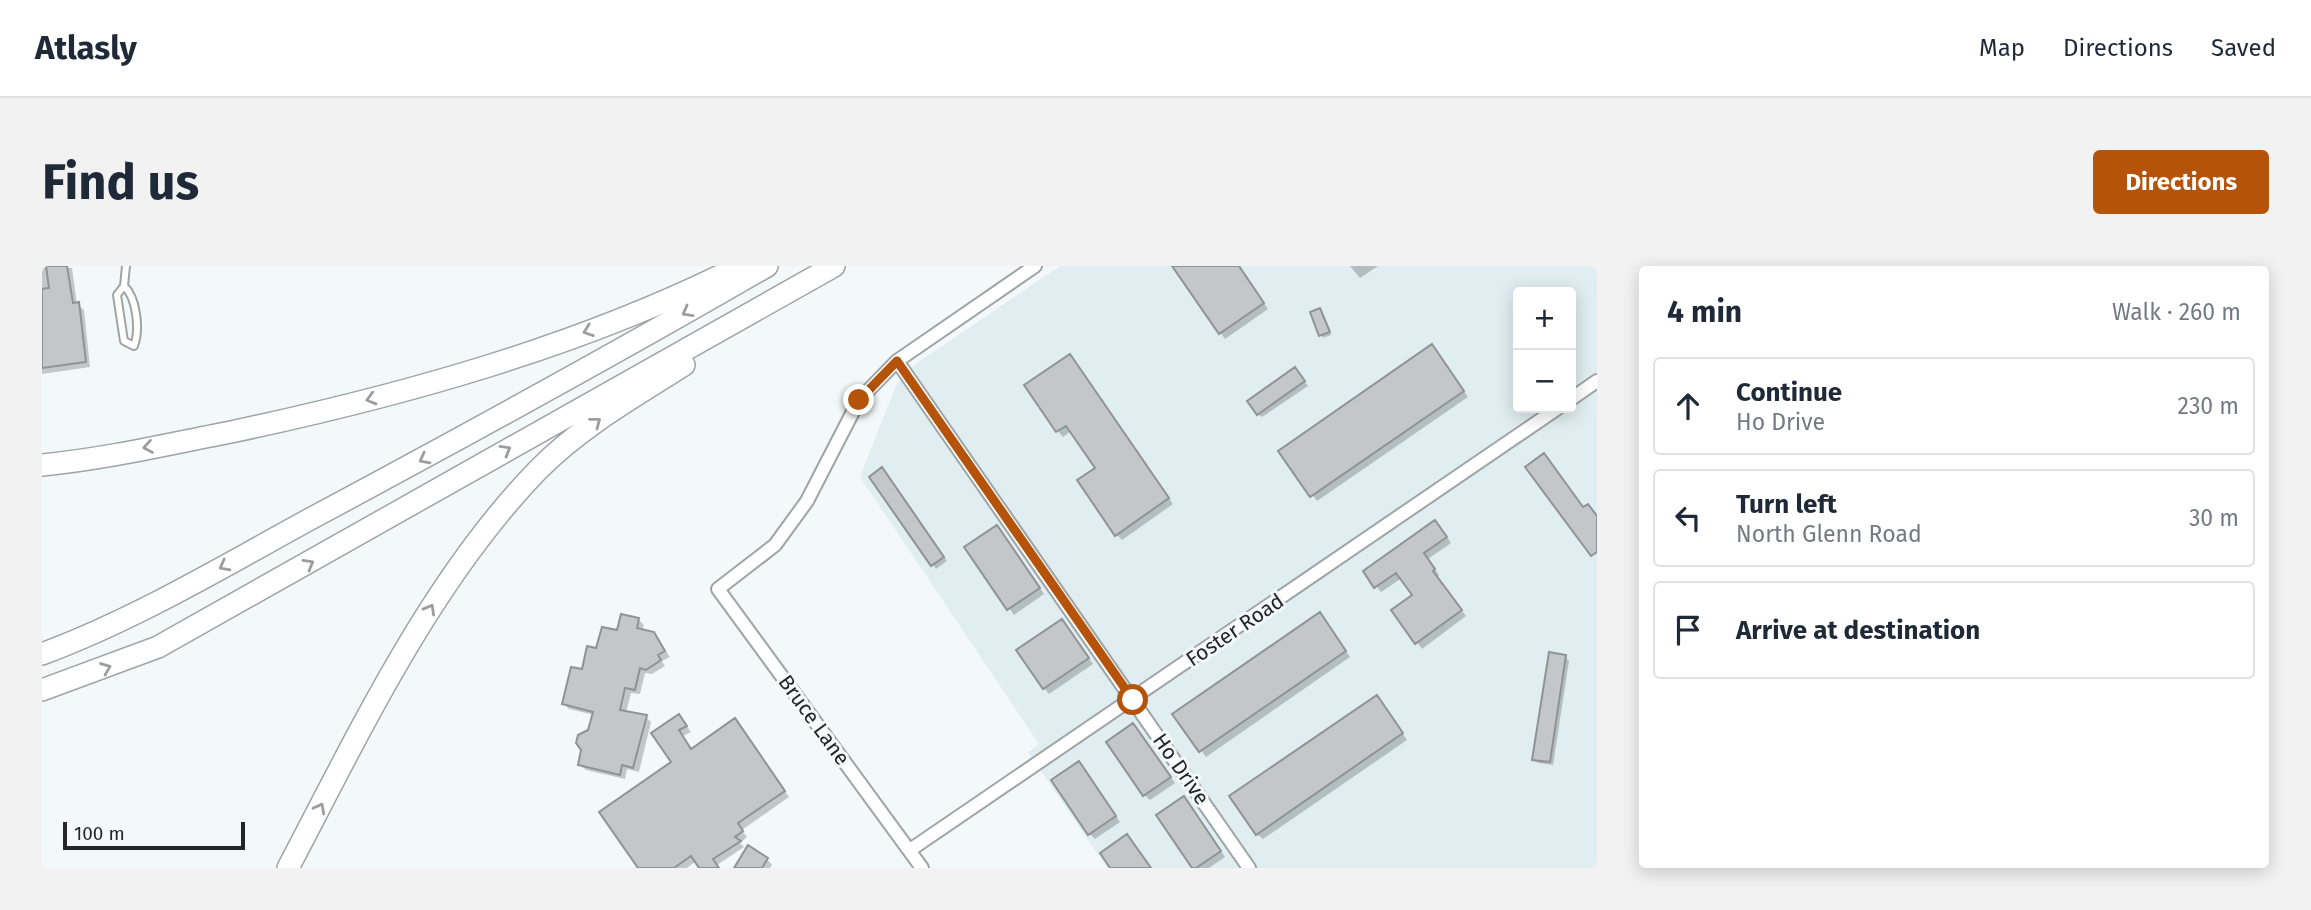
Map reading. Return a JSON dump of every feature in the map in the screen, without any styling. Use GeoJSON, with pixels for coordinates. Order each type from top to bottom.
{"type":"FeatureCollection","features":[{"type":"Feature","properties":{"kind":"highway"},"geometry":{"type":"LineString","coordinates":[[42,466],[330,411],[520,356],[669,302],[740,266]]}},
{"type":"Feature","properties":{"kind":"highway"},"geometry":{"type":"LineString","coordinates":[[42,654],[80,640],[162,599],[441,450],[767,266]]}},
{"type":"Feature","properties":{"kind":"highway"},"geometry":{"type":"LineString","coordinates":[[42,690],[158,647],[834,266]]}},
{"type":"Feature","properties":{"kind":"highway"},"geometry":{"type":"LineString","coordinates":[[288,868],[446,580],[493,520],[540,468],[600,418],[841,266]]}},
{"type":"Feature","properties":{"kind":"street"},"geometry":{"type":"LineString","coordinates":[[897,361],[1035,266]]}},
{"type":"Feature","properties":{"kind":"street","name":"Bruce Lane"},"geometry":{"type":"LineString","coordinates":[[897,361],[859,400],[807,501],[775,545],[718,589],[922,868]]}},
{"type":"Feature","properties":{"kind":"street","name":"Ho Drive"},"geometry":{"type":"LineString","coordinates":[[897,361],[1249,868]]}},
{"type":"Feature","properties":{"kind":"street"},"geometry":{"type":"LineString","coordinates":[[1576,396],[1597,381]]}},
{"type":"Feature","properties":{"kind":"street","name":"Foster Road"},"geometry":{"type":"LineString","coordinates":[[910,850],[1551,413]]}},
{"type":"Feature","properties":{"kind":"lane"},"geometry":{"type":"LineString","coordinates":[[124,285],[131,292],[139,334],[134,346],[124,341],[117,295],[124,285],[126,266]]}},
{"type":"Feature","properties":{"kind":"shaded area"},"geometry":{"type":"Polygon","coordinates":[[[1060,266],[1597,266],[1597,868],[1107,868],[1028,752],[1039,744],[860,477],[897,383],[917,363],[1060,266]]]}},
{"type":"Feature","properties":{"kind":"building"},"geometry":{"type":"Polygon","coordinates":[[[46,266],[67,266],[73,303],[79,302],[86,362],[42,368],[42,289],[49,288],[46,266]]]}},
{"type":"Feature","properties":{"kind":"building"},"geometry":{"type":"Polygon","coordinates":[[[1172,266],[1239,266],[1264,303],[1219,334],[1172,266]]]}},
{"type":"Feature","properties":{"kind":"building"},"geometry":{"type":"Polygon","coordinates":[[[1320,308],[1330,332],[1319,336],[1310,312],[1320,308]]]}},
{"type":"Feature","properties":{"kind":"building"},"geometry":{"type":"Polygon","coordinates":[[[1432,344],[1464,391],[1310,497],[1278,451],[1432,344]]]}},
{"type":"Feature","properties":{"kind":"building"},"geometry":{"type":"Polygon","coordinates":[[[1070,354],[1169,498],[1115,536],[1077,480],[1095,468],[1066,426],[1056,432],[1024,385],[1070,354]]]}},
{"type":"Feature","properties":{"kind":"building"},"geometry":{"type":"Polygon","coordinates":[[[1295,367],[1305,381],[1257,415],[1247,401],[1295,367]]]}},
{"type":"Feature","properties":{"kind":"building"},"geometry":{"type":"Polygon","coordinates":[[[1544,453],[1583,507],[1588,504],[1597,516],[1597,552],[1591,556],[1525,467],[1544,453]]]}},
{"type":"Feature","properties":{"kind":"building"},"geometry":{"type":"Polygon","coordinates":[[[882,467],[944,557],[931,566],[869,477],[882,467]]]}},
{"type":"Feature","properties":{"kind":"building"},"geometry":{"type":"Polygon","coordinates":[[[1435,520],[1447,537],[1424,553],[1435,569],[1433,571],[1462,610],[1415,644],[1391,610],[1412,595],[1396,573],[1374,588],[1363,571],[1435,520]]]}},
{"type":"Feature","properties":{"kind":"building"},"geometry":{"type":"Polygon","coordinates":[[[997,525],[1040,588],[1007,610],[964,547],[997,525]]]}},
{"type":"Feature","properties":{"kind":"building"},"geometry":{"type":"Polygon","coordinates":[[[1320,612],[1346,651],[1199,752],[1172,714],[1320,612]]]}},
{"type":"Feature","properties":{"kind":"building"},"geometry":{"type":"Polygon","coordinates":[[[621,614],[639,618],[637,628],[654,632],[665,651],[658,655],[661,660],[646,670],[640,668],[635,690],[625,688],[620,710],[647,715],[633,768],[622,765],[620,775],[578,765],[581,750],[576,743],[578,735],[588,730],[593,712],[562,704],[571,667],[582,669],[587,646],[596,648],[602,627],[617,630],[621,614]]]}},
{"type":"Feature","properties":{"kind":"building"},"geometry":{"type":"Polygon","coordinates":[[[1062,619],[1089,658],[1043,689],[1016,650],[1062,619]]]}},
{"type":"Feature","properties":{"kind":"building"},"geometry":{"type":"Polygon","coordinates":[[[1549,652],[1566,655],[1550,762],[1532,760],[1549,652]]]}},
{"type":"Feature","properties":{"kind":"building"},"geometry":{"type":"Polygon","coordinates":[[[1377,695],[1403,733],[1256,835],[1229,796],[1377,695]]]}},
{"type":"Feature","properties":{"kind":"building"},"geometry":{"type":"Polygon","coordinates":[[[679,714],[687,726],[679,730],[691,749],[735,718],[785,791],[738,823],[743,831],[735,837],[741,841],[713,859],[719,868],[699,868],[691,856],[674,868],[638,868],[599,812],[671,762],[651,733],[679,714]]]}},
{"type":"Feature","properties":{"kind":"building"},"geometry":{"type":"Polygon","coordinates":[[[1133,723],[1171,777],[1143,796],[1106,742],[1133,723]]]}},
{"type":"Feature","properties":{"kind":"building"},"geometry":{"type":"Polygon","coordinates":[[[1079,761],[1116,816],[1088,835],[1051,780],[1079,761]]]}},
{"type":"Feature","properties":{"kind":"building"},"geometry":{"type":"Polygon","coordinates":[[[1184,796],[1221,851],[1196,868],[1192,868],[1156,815],[1184,796]]]}},
{"type":"Feature","properties":{"kind":"building"},"geometry":{"type":"Polygon","coordinates":[[[1127,834],[1151,868],[1110,868],[1100,853],[1127,834]]]}},
{"type":"Feature","properties":{"kind":"building"},"geometry":{"type":"Polygon","coordinates":[[[748,845],[768,858],[762,868],[734,868],[748,845]]]}},
{"type":"Feature","properties":{"kind":"route"},"geometry":{"type":"LineString","coordinates":[[859,400],[897,361],[1133,700]]}}]}
